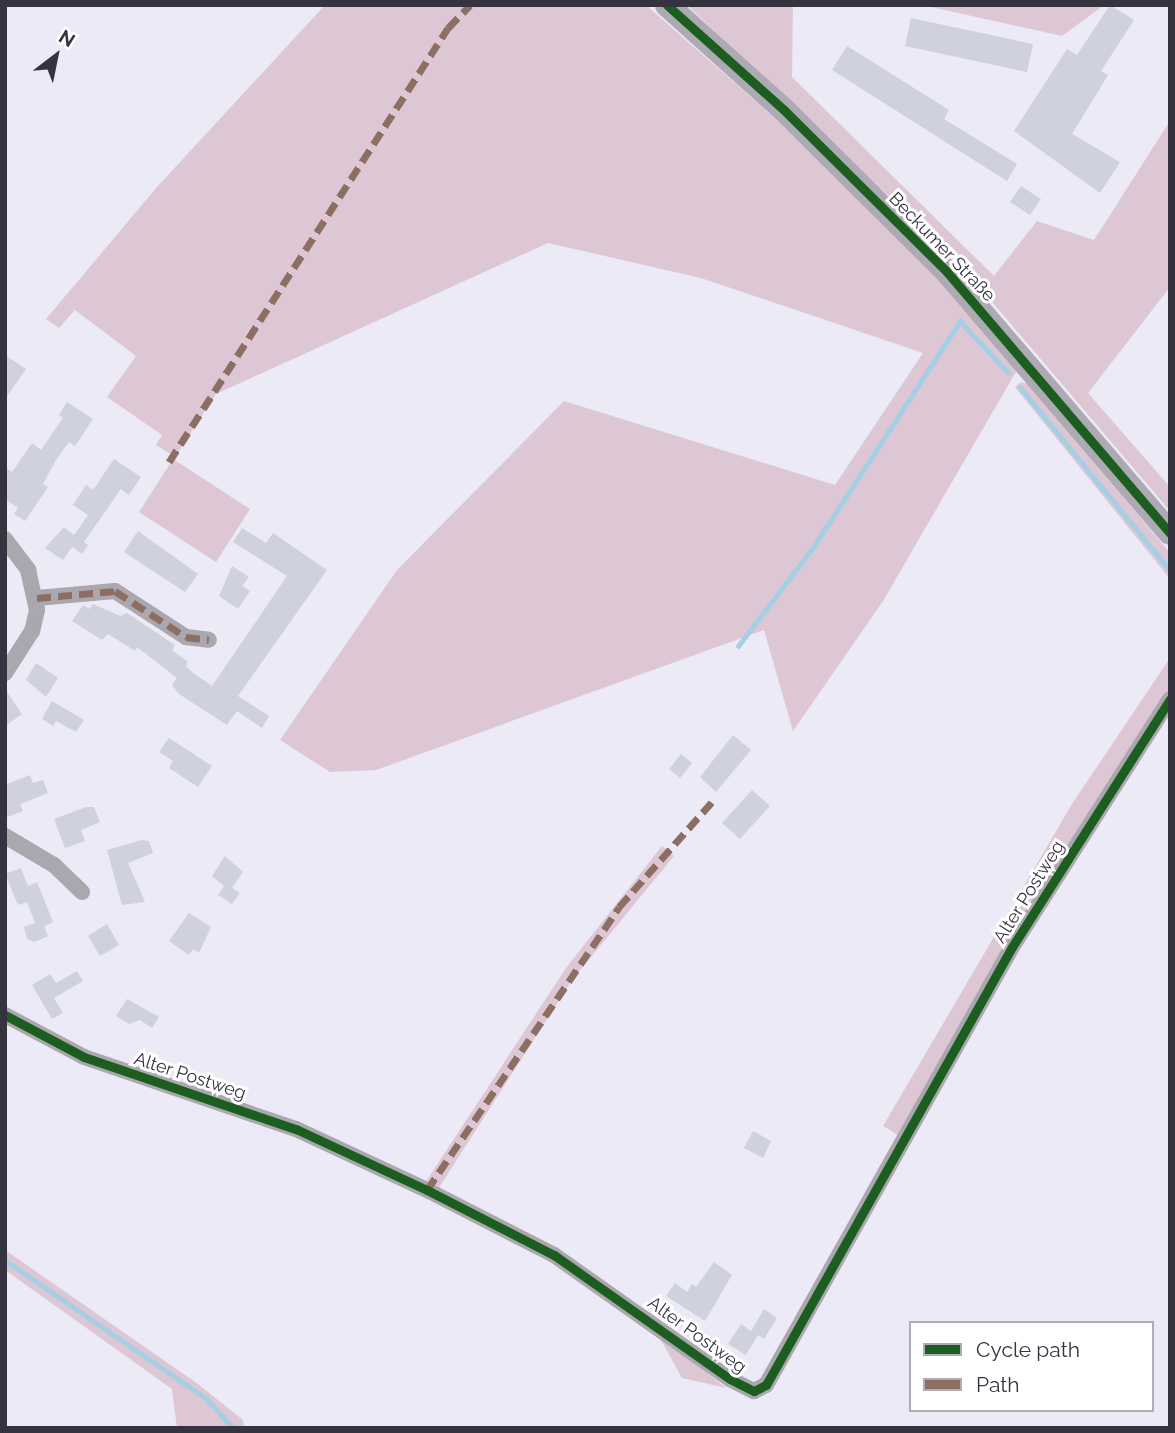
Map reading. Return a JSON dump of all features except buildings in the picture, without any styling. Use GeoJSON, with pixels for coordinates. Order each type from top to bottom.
{"type":"FeatureCollection","features":[{"type":"Feature","properties":{"kind":"main road","name":"Beckumer Straße"},"geometry":{"type":"LineString","coordinates":[[667,5],[784,110],[947,272],[1170,533]]}},
{"type":"Feature","properties":{"kind":"street"},"geometry":{"type":"LineString","coordinates":[[5,539],[28,570],[37,598],[32,631],[5,673]]}},
{"type":"Feature","properties":{"kind":"street"},"geometry":{"type":"LineString","coordinates":[[37,598],[115,592],[186,637],[209,640]]}},
{"type":"Feature","properties":{"kind":"street","name":"Alter Postweg"},"geometry":{"type":"LineString","coordinates":[[5,1015],[84,1057],[296,1129],[439,1196],[554,1255],[730,1379],[754,1391],[766,1385],[1012,947],[1170,699]]}},
{"type":"Feature","properties":{"kind":"street"},"geometry":{"type":"LineString","coordinates":[[5,836],[54,865],[82,892]]}},
{"type":"Feature","properties":{"kind":"shaded area"},"geometry":{"type":"Polygon","coordinates":[[[325,5],[646,5],[777,120],[940,279],[1017,370],[883,601],[793,731],[764,630],[376,770],[330,772],[280,740],[397,570],[564,401],[835,485],[923,353],[701,278],[548,243],[216,394],[175,457],[156,445],[162,435],[107,397],[136,356],[75,310],[59,328],[46,319],[157,187],[325,5]]]}},
{"type":"Feature","properties":{"kind":"shaded area"},"geometry":{"type":"Polygon","coordinates":[[[687,5],[793,5],[792,77],[994,276],[1037,221],[1094,240],[1170,121],[1170,287],[1088,393],[1170,487],[1170,511],[958,262],[687,5]]]}},
{"type":"Feature","properties":{"kind":"shaded area"},"geometry":{"type":"Polygon","coordinates":[[[922,5],[1104,5],[1062,36],[922,5]]]}},
{"type":"Feature","properties":{"kind":"shaded area"},"geometry":{"type":"Polygon","coordinates":[[[1021,382],[1029,384],[1170,553],[1170,579],[1015,387],[1021,382]]]}},
{"type":"Feature","properties":{"kind":"shaded area"},"geometry":{"type":"Polygon","coordinates":[[[173,459],[250,509],[216,562],[139,512],[173,459]]]}},
{"type":"Feature","properties":{"kind":"shaded area"},"geometry":{"type":"Polygon","coordinates":[[[1170,658],[1170,694],[903,1138],[883,1126],[1072,804],[1170,658]]]}},
{"type":"Feature","properties":{"kind":"shaded area"},"geometry":{"type":"Polygon","coordinates":[[[662,846],[674,856],[572,980],[438,1189],[425,1183],[566,968],[662,846]]]}},
{"type":"Feature","properties":{"kind":"shaded area"},"geometry":{"type":"Polygon","coordinates":[[[5,1250],[198,1384],[243,1420],[244,1428],[177,1428],[172,1389],[5,1270],[5,1250]]]}},
{"type":"Feature","properties":{"kind":"shaded area"},"geometry":{"type":"Polygon","coordinates":[[[657,1333],[726,1388],[682,1378],[657,1333]]]}},
{"type":"Feature","properties":{"kind":"waterway"},"geometry":{"type":"LineString","coordinates":[[738,646],[812,549],[960,321],[1009,373]]}},
{"type":"Feature","properties":{"kind":"waterway"},"geometry":{"type":"LineString","coordinates":[[1020,387],[1170,570]]}},
{"type":"Feature","properties":{"kind":"waterway"},"geometry":{"type":"LineString","coordinates":[[5,1260],[206,1398],[233,1428]]}},
{"type":"Feature","properties":{"kind":"marked path"},"geometry":{"type":"LineString","coordinates":[[169,462],[448,28],[470,5]]}},
{"type":"Feature","properties":{"kind":"marked path"},"geometry":{"type":"LineString","coordinates":[[37,598],[115,591],[186,637],[209,640]]}},
{"type":"Feature","properties":{"kind":"marked path"},"geometry":{"type":"LineString","coordinates":[[427,1190],[619,907],[712,802]]}},
{"type":"Feature","properties":{"kind":"cycle path"},"geometry":{"type":"LineString","coordinates":[[667,5],[784,110],[947,272],[1170,533]]}},
{"type":"Feature","properties":{"kind":"cycle path"},"geometry":{"type":"LineString","coordinates":[[5,1015],[84,1057],[296,1129],[427,1190],[554,1255],[730,1379],[754,1391],[766,1385],[1012,947],[1170,699]]}}]}
